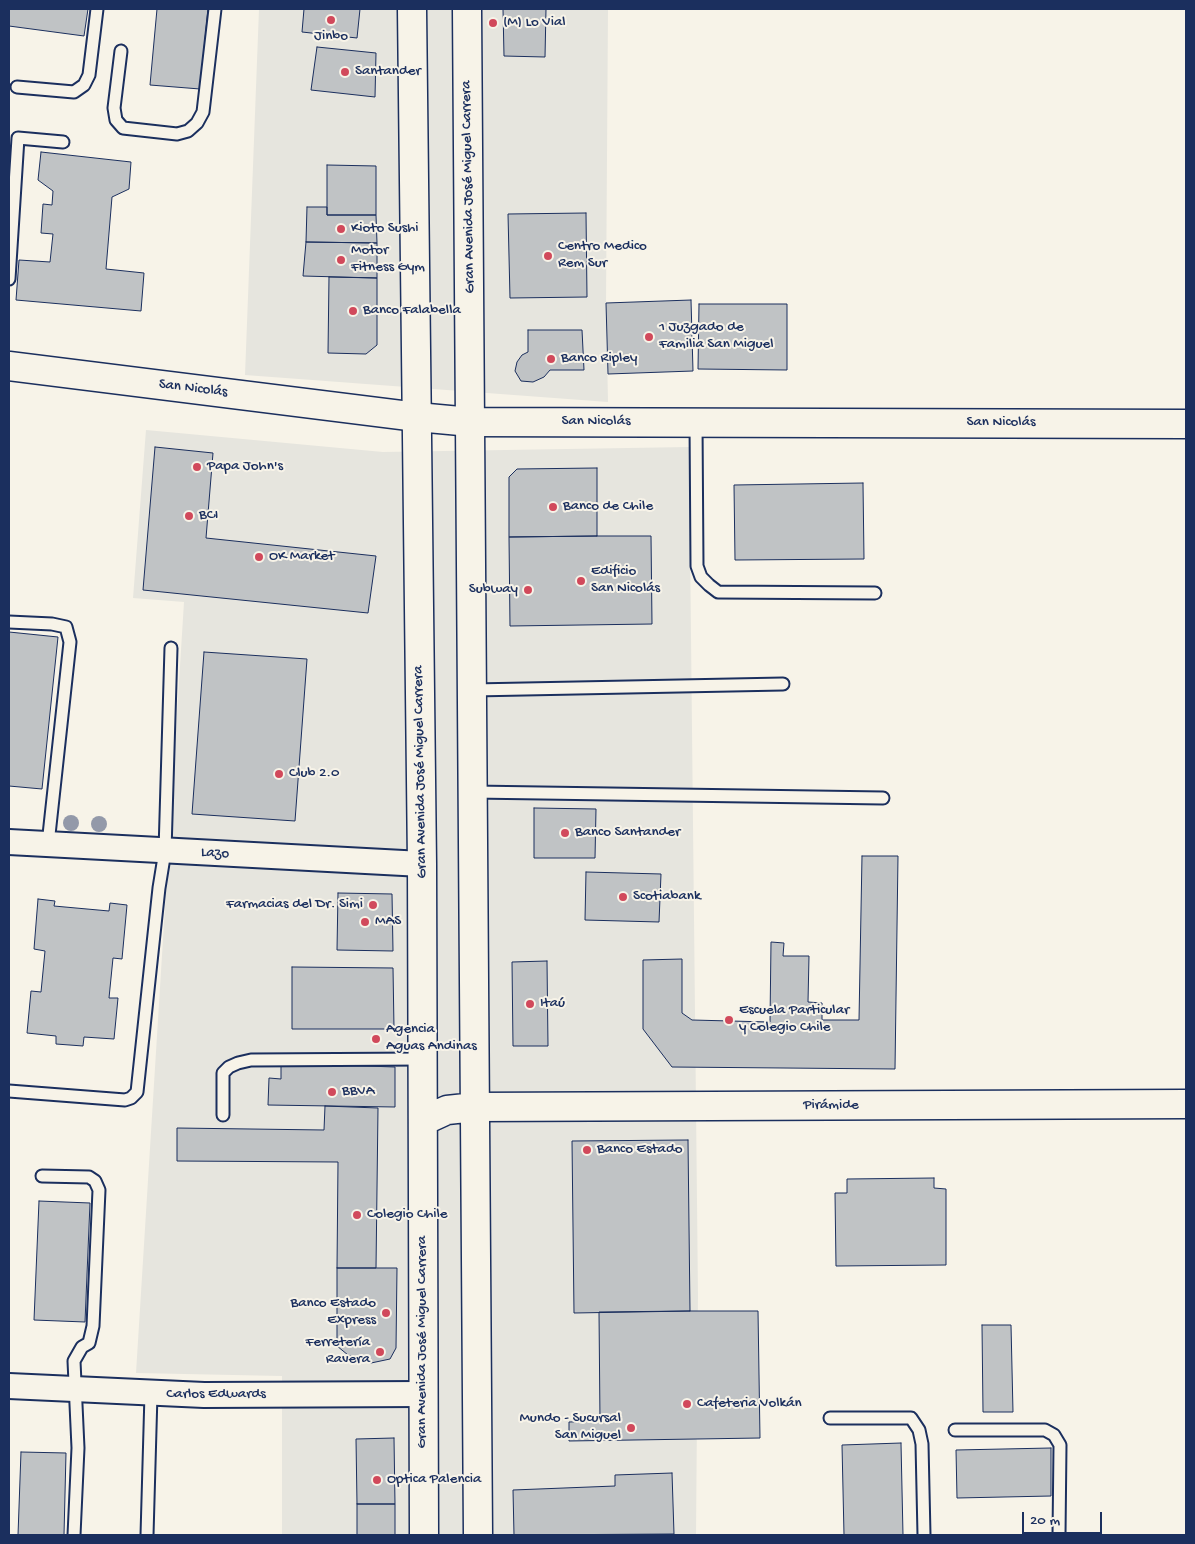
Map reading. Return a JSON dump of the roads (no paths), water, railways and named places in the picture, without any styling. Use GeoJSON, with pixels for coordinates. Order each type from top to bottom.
{"type":"FeatureCollection","features":[{"type":"Feature","properties":{"kind":"main road","name":"Gran Avenida José Miguel Carrera"},"geometry":{"type":"LineString","coordinates":[[412,9],[422,864],[424,1535]]}},
{"type":"Feature","properties":{"kind":"main road","name":"Gran Avenida José Miguel Carrera"},"geometry":{"type":"LineString","coordinates":[[468,9],[478,1535]]}},
{"type":"Feature","properties":{"kind":"main road","name":"San Nicolás"},"geometry":{"type":"LineString","coordinates":[[9,366],[417,417],[471,422],[1186,424]]}},
{"type":"Feature","properties":{"kind":"main road","name":"Pirámide"},"geometry":{"type":"LineString","coordinates":[[423,1121],[447,1110],[475,1107],[1186,1104]]}},
{"type":"Feature","properties":{"kind":"street","name":"Lazo"},"geometry":{"type":"LineString","coordinates":[[9,842],[422,864]]}},
{"type":"Feature","properties":{"kind":"street","name":"Carlos Edwards"},"geometry":{"type":"LineString","coordinates":[[9,1386],[151,1394],[423,1394]]}},
{"type":"Feature","properties":{"kind":"lane"},"geometry":{"type":"LineString","coordinates":[[17,87],[74,92],[84,85],[89,75],[97,9]]}},
{"type":"Feature","properties":{"kind":"lane"},"geometry":{"type":"LineString","coordinates":[[121,51],[114,108],[116,120],[124,128],[177,134],[188,131],[197,123],[203,112],[215,9]]}},
{"type":"Feature","properties":{"kind":"lane"},"geometry":{"type":"LineString","coordinates":[[9,279],[18,138],[63,142]]}},
{"type":"Feature","properties":{"kind":"lane"},"geometry":{"type":"LineString","coordinates":[[696,422],[697,566],[701,577],[709,585],[718,592],[875,593]]}},
{"type":"Feature","properties":{"kind":"lane"},"geometry":{"type":"LineString","coordinates":[[9,622],[52,624],[66,627],[70,642],[48,844]]}},
{"type":"Feature","properties":{"kind":"lane"},"geometry":{"type":"LineString","coordinates":[[9,1091],[125,1100],[131,1098],[137,1092],[159,888],[165,851],[171,648]]}},
{"type":"Feature","properties":{"kind":"lane"},"geometry":{"type":"LineString","coordinates":[[473,690],[783,684]]}},
{"type":"Feature","properties":{"kind":"lane"},"geometry":{"type":"LineString","coordinates":[[473,792],[883,798]]}},
{"type":"Feature","properties":{"kind":"lane"},"geometry":{"type":"LineString","coordinates":[[222,1115],[223,1073],[228,1067],[238,1063],[251,1060],[423,1059]]}},
{"type":"Feature","properties":{"kind":"lane"},"geometry":{"type":"LineString","coordinates":[[42,1176],[89,1177],[95,1181],[99,1190],[93,1326],[89,1343],[82,1347],[74,1362],[78,1448],[74,1535]]}},
{"type":"Feature","properties":{"kind":"lane"},"geometry":{"type":"LineString","coordinates":[[147,1535],[151,1394]]}},
{"type":"Feature","properties":{"kind":"lane"},"geometry":{"type":"LineString","coordinates":[[830,1418],[910,1418],[919,1430],[922,1444],[924,1535]]}},
{"type":"Feature","properties":{"kind":"lane"},"geometry":{"type":"LineString","coordinates":[[955,1430],[1045,1430],[1054,1435],[1060,1444],[1059,1535]]}},
{"type":"Feature","properties":{"kind":"place","name":"Jinbo"},"geometry":{"type":"Point","coordinates":[331,20]}},
{"type":"Feature","properties":{"kind":"place","name":"(M) Lo Vial"},"geometry":{"type":"Point","coordinates":[493,23]}},
{"type":"Feature","properties":{"kind":"place","name":"Santander"},"geometry":{"type":"Point","coordinates":[345,72]}},
{"type":"Feature","properties":{"kind":"place","name":"Kioto Sushi"},"geometry":{"type":"Point","coordinates":[341,229]}},
{"type":"Feature","properties":{"kind":"place","name":"Centro Medico Rem Sur"},"geometry":{"type":"Point","coordinates":[548,256]}},
{"type":"Feature","properties":{"kind":"place","name":"Motor Fitness Gym"},"geometry":{"type":"Point","coordinates":[341,260]}},
{"type":"Feature","properties":{"kind":"place","name":"Banco Falabella"},"geometry":{"type":"Point","coordinates":[353,311]}},
{"type":"Feature","properties":{"kind":"place","name":"1 Juzgado de Familia San Miguel"},"geometry":{"type":"Point","coordinates":[649,337]}},
{"type":"Feature","properties":{"kind":"place","name":"Banco Ripley"},"geometry":{"type":"Point","coordinates":[551,359]}},
{"type":"Feature","properties":{"kind":"place","name":"Papa John's"},"geometry":{"type":"Point","coordinates":[197,467]}},
{"type":"Feature","properties":{"kind":"place","name":"Banco de Chile"},"geometry":{"type":"Point","coordinates":[553,507]}},
{"type":"Feature","properties":{"kind":"place","name":"BCI"},"geometry":{"type":"Point","coordinates":[189,516]}},
{"type":"Feature","properties":{"kind":"place","name":"OK Market"},"geometry":{"type":"Point","coordinates":[259,557]}},
{"type":"Feature","properties":{"kind":"place","name":"Edificio San Nicolás"},"geometry":{"type":"Point","coordinates":[581,581]}},
{"type":"Feature","properties":{"kind":"place","name":"Subway"},"geometry":{"type":"Point","coordinates":[528,590]}},
{"type":"Feature","properties":{"kind":"place","name":"Club 2.0"},"geometry":{"type":"Point","coordinates":[279,774]}},
{"type":"Feature","properties":{"kind":"place","name":"Banco Santander"},"geometry":{"type":"Point","coordinates":[565,833]}},
{"type":"Feature","properties":{"kind":"place","name":"Scotiabank"},"geometry":{"type":"Point","coordinates":[623,897]}},
{"type":"Feature","properties":{"kind":"place","name":"Farmacias del Dr. Simi"},"geometry":{"type":"Point","coordinates":[373,905]}},
{"type":"Feature","properties":{"kind":"place","name":"MAS"},"geometry":{"type":"Point","coordinates":[365,922]}},
{"type":"Feature","properties":{"kind":"place","name":"Itaú"},"geometry":{"type":"Point","coordinates":[530,1004]}},
{"type":"Feature","properties":{"kind":"place","name":"Escuela Particular y Colegio Chile"},"geometry":{"type":"Point","coordinates":[729,1020]}},
{"type":"Feature","properties":{"kind":"place","name":"Agencia Aguas Andinas"},"geometry":{"type":"Point","coordinates":[376,1039]}},
{"type":"Feature","properties":{"kind":"place","name":"BBVA"},"geometry":{"type":"Point","coordinates":[332,1092]}},
{"type":"Feature","properties":{"kind":"place","name":"Banco Estado"},"geometry":{"type":"Point","coordinates":[587,1150]}},
{"type":"Feature","properties":{"kind":"place","name":"Colegio Chile"},"geometry":{"type":"Point","coordinates":[357,1215]}},
{"type":"Feature","properties":{"kind":"place","name":"Banco Estado Express"},"geometry":{"type":"Point","coordinates":[386,1313]}},
{"type":"Feature","properties":{"kind":"place","name":"Ferretería Ravera"},"geometry":{"type":"Point","coordinates":[380,1352]}},
{"type":"Feature","properties":{"kind":"place","name":"Cafeteria Volkán"},"geometry":{"type":"Point","coordinates":[687,1404]}},
{"type":"Feature","properties":{"kind":"place","name":"Mundo - Sucursal San Miguel"},"geometry":{"type":"Point","coordinates":[631,1428]}},
{"type":"Feature","properties":{"kind":"place","name":"Optica Palencia"},"geometry":{"type":"Point","coordinates":[377,1480]}}]}
